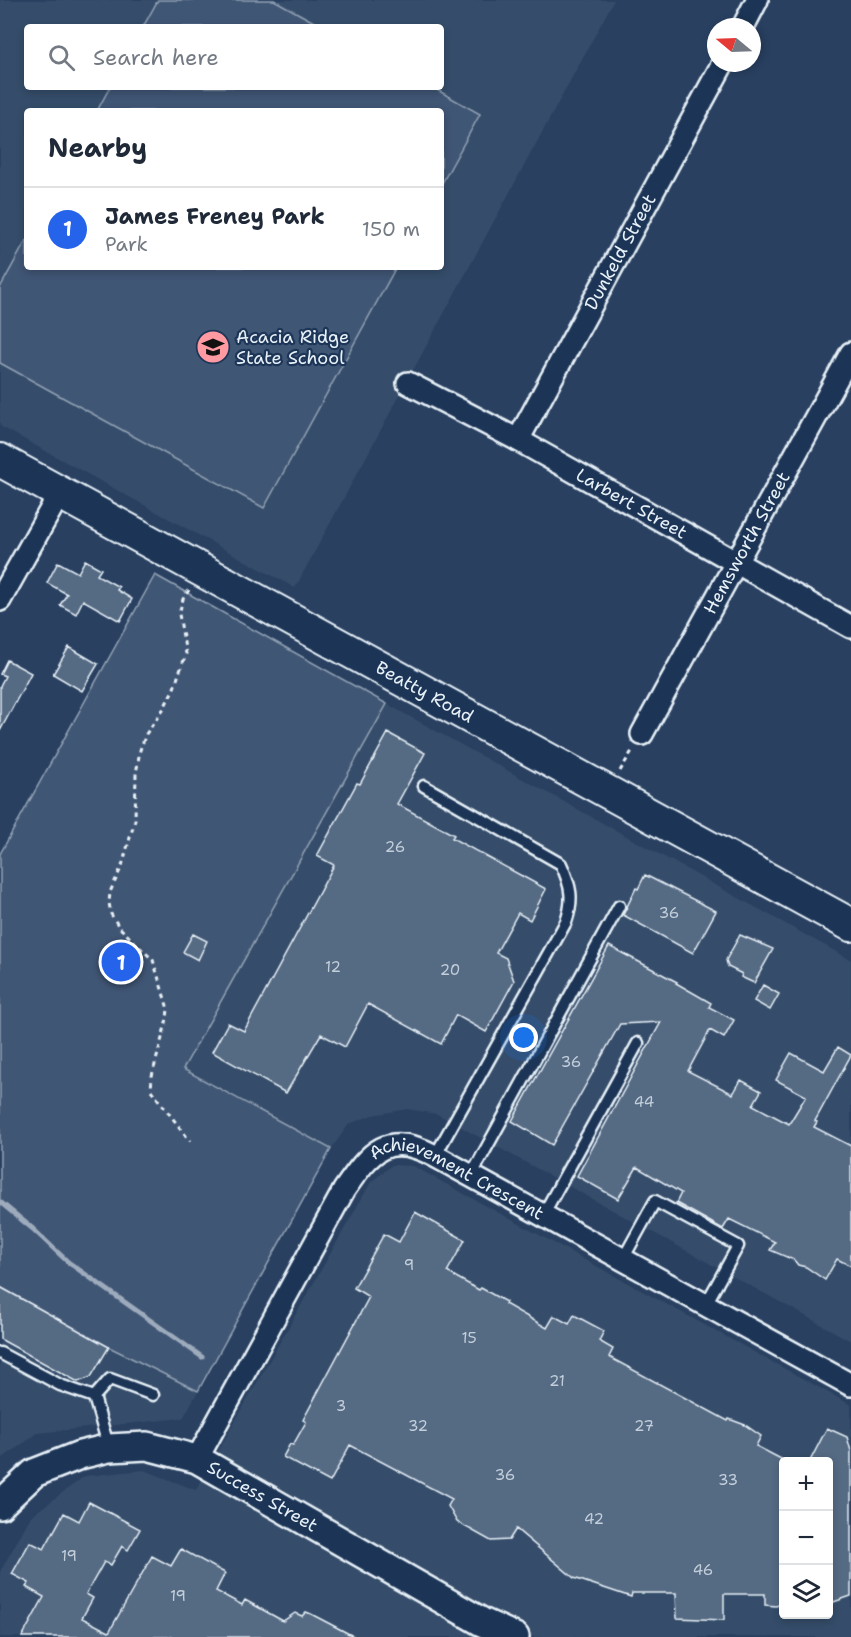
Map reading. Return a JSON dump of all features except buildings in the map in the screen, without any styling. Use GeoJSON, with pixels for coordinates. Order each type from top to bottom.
{"type":"FeatureCollection","features":[{"type":"Feature","properties":{"kind":"main road","name":"Beatty Road"},"geometry":{"type":"LineString","coordinates":[[0,460],[851,925]]}},
{"type":"Feature","properties":{"kind":"street"},"geometry":{"type":"LineString","coordinates":[[748,18],[757,0]]}},
{"type":"Feature","properties":{"kind":"street","name":"Dunkeld Street"},"geometry":{"type":"LineString","coordinates":[[518,441],[718,72]]}},
{"type":"Feature","properties":{"kind":"street","name":"Hemsworth Street"},"geometry":{"type":"LineString","coordinates":[[642,734],[851,353]]}},
{"type":"Feature","properties":{"kind":"street","name":"Larbert Street"},"geometry":{"type":"LineString","coordinates":[[408,383],[518,441],[851,627]]}},
{"type":"Feature","properties":{"kind":"street"},"geometry":{"type":"LineString","coordinates":[[0,600],[60,493]]}},
{"type":"Feature","properties":{"kind":"street","name":"Achievement Crescent"},"geometry":{"type":"LineString","coordinates":[[197,1459],[344,1190],[363,1163],[381,1149],[403,1143],[435,1156],[851,1385]]}},
{"type":"Feature","properties":{"kind":"street","name":"Success Street"},"geometry":{"type":"LineString","coordinates":[[1,1503],[34,1473],[80,1455],[109,1448],[147,1446],[197,1459],[482,1622],[515,1637]]}},
{"type":"Feature","properties":{"kind":"lane"},"geometry":{"type":"LineString","coordinates":[[424,786],[561,864],[570,883],[572,906],[566,922],[435,1156]]}},
{"type":"Feature","properties":{"kind":"lane"},"geometry":{"type":"LineString","coordinates":[[471,1176],[619,906]]}},
{"type":"Feature","properties":{"kind":"lane"},"geometry":{"type":"LineString","coordinates":[[543,1215],[638,1043]]}},
{"type":"Feature","properties":{"kind":"lane"},"geometry":{"type":"LineString","coordinates":[[622,1258],[655,1201],[728,1240],[738,1246],[706,1304]]}},
{"type":"Feature","properties":{"kind":"lane"},"geometry":{"type":"LineString","coordinates":[[0,1353],[60,1385],[94,1397]]}},
{"type":"Feature","properties":{"kind":"lane"},"geometry":{"type":"LineString","coordinates":[[94,1397],[110,1379],[153,1395]]}},
{"type":"Feature","properties":{"kind":"lane"},"geometry":{"type":"LineString","coordinates":[[94,1397],[109,1448]]}},
{"type":"Feature","properties":{"kind":"path"},"geometry":{"type":"LineString","coordinates":[[189,590],[183,599],[179,614],[186,654],[174,688],[164,708],[146,734],[140,750],[136,774],[135,820],[122,866],[110,892],[109,903],[111,914],[119,927],[153,960],[168,1009],[152,1076],[151,1090],[189,1141]]}},
{"type":"Feature","properties":{"kind":"path"},"geometry":{"type":"LineString","coordinates":[[620,773],[642,734]]}},
{"type":"Feature","properties":{"kind":"shaded area","name":"Acacia Ridge State School"},"geometry":{"type":"Polygon","coordinates":[[[0,0],[614,0],[295,588],[0,426],[0,0]]]}},
{"type":"Feature","properties":{"kind":"shaded area"},"geometry":{"type":"Polygon","coordinates":[[[158,0],[274,0],[318,24],[145,24],[158,0]]]}},
{"type":"Feature","properties":{"kind":"shaded area"},"geometry":{"type":"Polygon","coordinates":[[[108,90],[437,90],[480,114],[444,180],[444,108],[99,108],[108,90]]]}},
{"type":"Feature","properties":{"kind":"shaded area"},"geometry":{"type":"Polygon","coordinates":[[[24,244],[24,270],[394,270],[264,508],[0,363],[0,288],[24,244]]]}},
{"type":"Feature","properties":{"kind":"shaded area"},"geometry":{"type":"Polygon","coordinates":[[[155,575],[387,704],[183,1069],[331,1149],[198,1391],[109,1347],[0,1287],[0,854],[155,575]]]}},
{"type":"Feature","properties":{"kind":"shaded area"},"geometry":{"type":"Polygon","coordinates":[[[387,704],[851,960],[851,1341],[437,1114],[407,1109],[373,1115],[349,1124],[331,1149],[183,1069],[387,704]]]}},
{"type":"Feature","properties":{"kind":"shaded area"},"geometry":{"type":"Polygon","coordinates":[[[392,1165],[413,1166],[851,1405],[851,1637],[0,1637],[0,1572],[31,1516],[85,1476],[144,1470],[196,1490],[371,1182],[392,1165]]]}},
{"type":"Feature","properties":{"kind":"shaded area"},"geometry":{"type":"Polygon","coordinates":[[[0,1287],[109,1347],[198,1391],[183,1418],[38,1433],[0,1460],[0,1287]]]}},
{"type":"Feature","properties":{"kind":"waterway"},"geometry":{"type":"LineString","coordinates":[[0,1202],[68,1262],[202,1357]]}},
{"type":"Feature","properties":{"kind":"place","name":"Acacia Ridge State School"},"geometry":{"type":"Point","coordinates":[213,347]}},
{"type":"Feature","properties":{"kind":"place","name":"James Freney Park"},"geometry":{"type":"Point","coordinates":[121,962]}}]}
